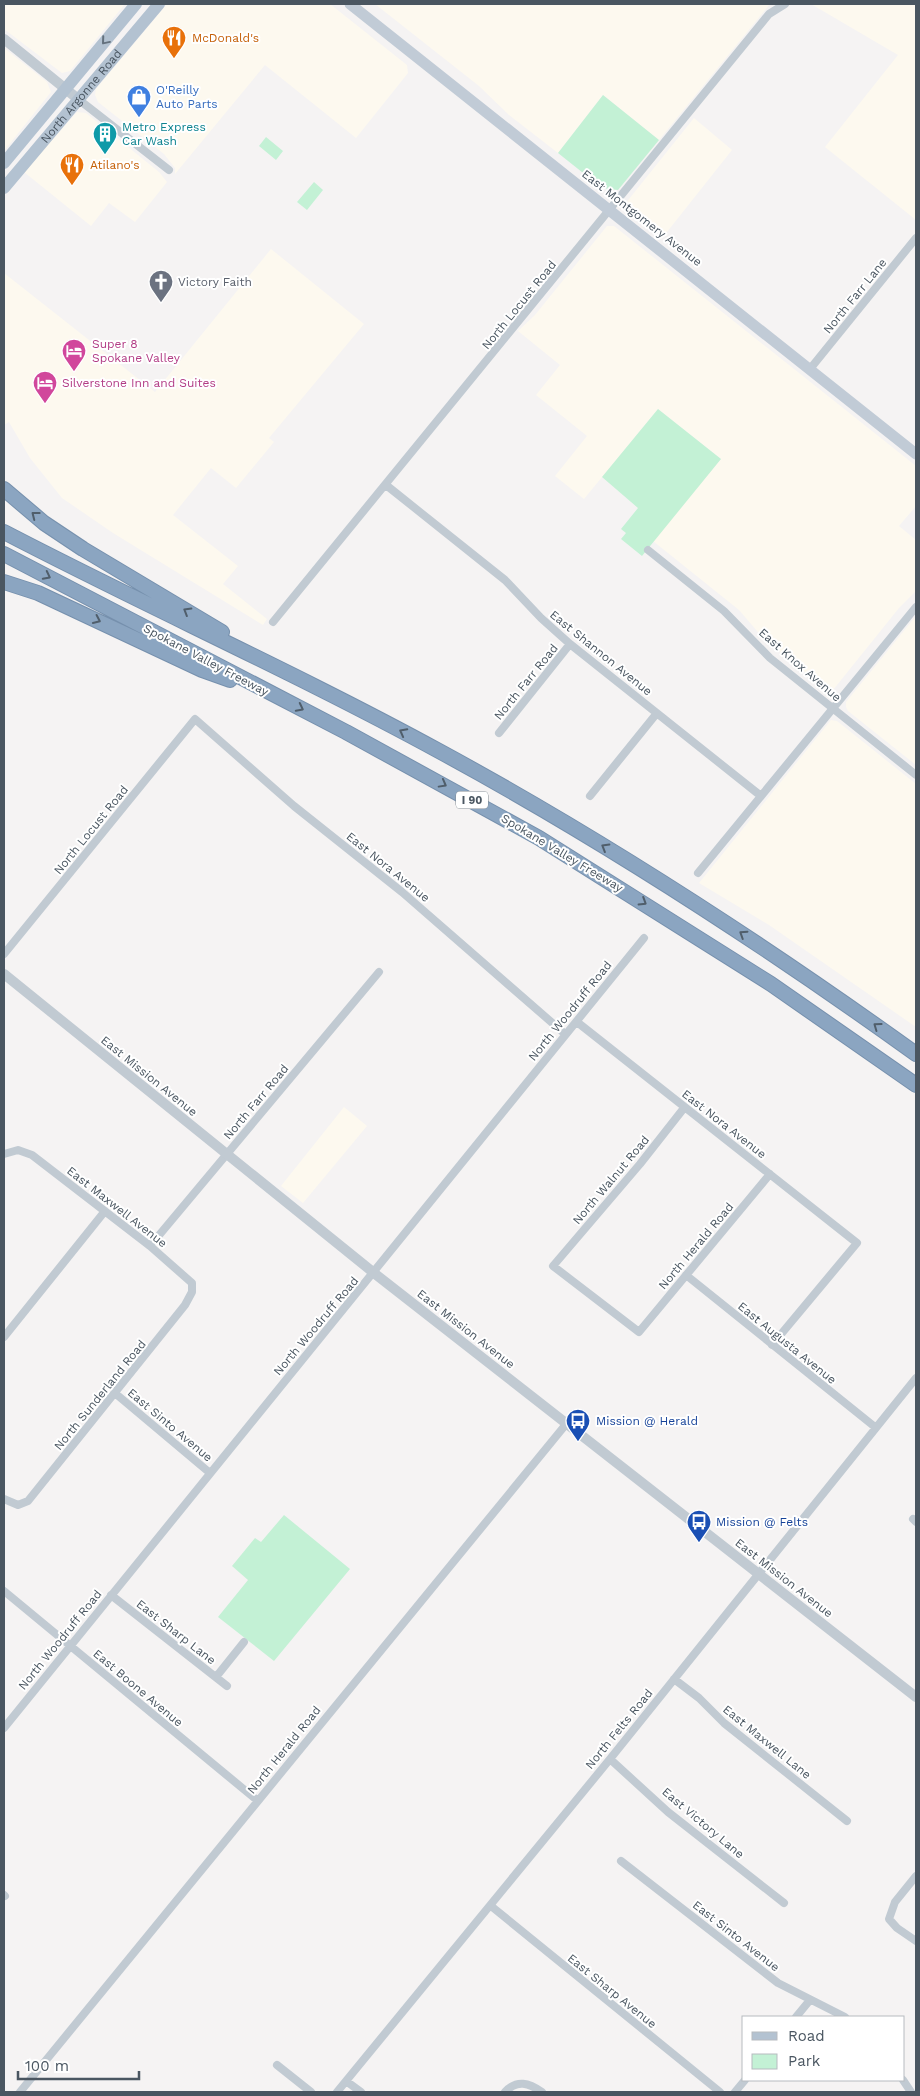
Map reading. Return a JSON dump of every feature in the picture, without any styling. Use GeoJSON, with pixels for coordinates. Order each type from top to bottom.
{"type":"FeatureCollection","features":[{"type":"Feature","properties":{"kind":"highway"},"geometry":{"type":"LineString","coordinates":[[4,489],[44,523],[82,549],[289,672]]}},
{"type":"Feature","properties":{"kind":"highway","name":"Spokane Valley Freeway"},"geometry":{"type":"LineString","coordinates":[[4,532],[108,587],[289,672],[465,765],[640,868],[786,962],[916,1054]]}},
{"type":"Feature","properties":{"kind":"highway","name":"Spokane Valley Freeway"},"geometry":{"type":"LineString","coordinates":[[4,554],[441,782],[539,838],[763,979],[916,1085]]}},
{"type":"Feature","properties":{"kind":"highway"},"geometry":{"type":"LineString","coordinates":[[4,582],[38,593],[202,670],[280,699]]}},
{"type":"Feature","properties":{"kind":"main road","name":"North Argonne Road"},"geometry":{"type":"LineString","coordinates":[[4,163],[136,4]]}},
{"type":"Feature","properties":{"kind":"main road","name":"North Argonne Road"},"geometry":{"type":"LineString","coordinates":[[4,188],[158,4]]}},
{"type":"Feature","properties":{"kind":"main road","name":"East Montgomery Avenue"},"geometry":{"type":"LineString","coordinates":[[350,4],[916,454]]}},
{"type":"Feature","properties":{"kind":"street","name":"North Locust Road"},"geometry":{"type":"LineString","coordinates":[[272,622],[610,211],[769,14],[785,4]]}},
{"type":"Feature","properties":{"kind":"street"},"geometry":{"type":"LineString","coordinates":[[4,40],[169,170]]}},
{"type":"Feature","properties":{"kind":"street","name":"North Farr Lane"},"geometry":{"type":"LineString","coordinates":[[810,369],[916,238]]}},
{"type":"Feature","properties":{"kind":"street","name":"East Shannon Avenue"},"geometry":{"type":"LineString","coordinates":[[386,485],[505,580],[541,618],[570,644],[761,796]]}},
{"type":"Feature","properties":{"kind":"street","name":"East Knox Avenue"},"geometry":{"type":"LineString","coordinates":[[648,550],[724,611],[761,651],[916,775]]}},
{"type":"Feature","properties":{"kind":"street"},"geometry":{"type":"LineString","coordinates":[[698,873],[916,607]]}},
{"type":"Feature","properties":{"kind":"street","name":"North Farr Road"},"geometry":{"type":"LineString","coordinates":[[499,733],[570,644]]}},
{"type":"Feature","properties":{"kind":"street"},"geometry":{"type":"LineString","coordinates":[[590,796],[658,713]]}},
{"type":"Feature","properties":{"kind":"street","name":"North Locust Road"},"geometry":{"type":"LineString","coordinates":[[4,954],[195,719]]}},
{"type":"Feature","properties":{"kind":"street","name":"East Nora Avenue"},"geometry":{"type":"LineString","coordinates":[[195,719],[294,806],[402,892],[566,1034]]}},
{"type":"Feature","properties":{"kind":"street","name":"North Woodruff Road"},"geometry":{"type":"LineString","coordinates":[[4,1728],[644,938]]}},
{"type":"Feature","properties":{"kind":"street","name":"North Farr Road"},"geometry":{"type":"LineString","coordinates":[[150,1246],[379,972]]}},
{"type":"Feature","properties":{"kind":"street","name":"East Mission Avenue"},"geometry":{"type":"LineString","coordinates":[[4,974],[374,1273],[916,1697]]}},
{"type":"Feature","properties":{"kind":"street","name":"East Nora Avenue"},"geometry":{"type":"LineString","coordinates":[[577,1022],[857,1243],[772,1345]]}},
{"type":"Feature","properties":{"kind":"street","name":"North Walnut Road"},"geometry":{"type":"LineString","coordinates":[[639,1332],[553,1266],[640,1164],[684,1108]]}},
{"type":"Feature","properties":{"kind":"street","name":"East Maxwell Avenue"},"geometry":{"type":"LineString","coordinates":[[4,1154],[18,1150],[32,1155],[150,1246],[192,1283],[192,1292]]}},
{"type":"Feature","properties":{"kind":"street","name":"North Herald Road"},"geometry":{"type":"LineString","coordinates":[[639,1332],[770,1174]]}},
{"type":"Feature","properties":{"kind":"street"},"geometry":{"type":"LineString","coordinates":[[4,1337],[105,1211]]}},
{"type":"Feature","properties":{"kind":"street","name":"East Augusta Avenue"},"geometry":{"type":"LineString","coordinates":[[686,1275],[875,1428]]}},
{"type":"Feature","properties":{"kind":"street","name":"North Sunderland Road"},"geometry":{"type":"LineString","coordinates":[[4,1499],[18,1505],[28,1501],[116,1394],[185,1305],[192,1292]]}},
{"type":"Feature","properties":{"kind":"street","name":"North Felts Road"},"geometry":{"type":"LineString","coordinates":[[337,2092],[491,1906],[916,1378]]}},
{"type":"Feature","properties":{"kind":"street","name":"East Sinto Avenue"},"geometry":{"type":"LineString","coordinates":[[116,1394],[210,1472]]}},
{"type":"Feature","properties":{"kind":"street","name":"North Herald Road"},"geometry":{"type":"LineString","coordinates":[[20,2092],[567,1423]]}},
{"type":"Feature","properties":{"kind":"street","name":"East Boone Avenue"},"geometry":{"type":"LineString","coordinates":[[4,1591],[258,1801]]}},
{"type":"Feature","properties":{"kind":"street","name":"East Sharp Lane"},"geometry":{"type":"LineString","coordinates":[[111,1595],[174,1647],[227,1686]]}},
{"type":"Feature","properties":{"kind":"street"},"geometry":{"type":"LineString","coordinates":[[216,1677],[244,1642]]}},
{"type":"Feature","properties":{"kind":"street","name":"East Maxwell Lane"},"geometry":{"type":"LineString","coordinates":[[674,1678],[699,1698],[724,1723],[847,1821]]}},
{"type":"Feature","properties":{"kind":"street","name":"East Victory Lane"},"geometry":{"type":"LineString","coordinates":[[610,1759],[668,1812],[784,1903]]}},
{"type":"Feature","properties":{"kind":"street","name":"East Sinto Avenue"},"geometry":{"type":"LineString","coordinates":[[621,1861],[778,1983],[842,2016]]}},
{"type":"Feature","properties":{"kind":"street"},"geometry":{"type":"LineString","coordinates":[[916,1876],[895,1902],[889,1919],[897,1928],[916,1941]]}},
{"type":"Feature","properties":{"kind":"street","name":"East Sharp Avenue"},"geometry":{"type":"LineString","coordinates":[[491,1906],[720,2092]]}},
{"type":"Feature","properties":{"kind":"street"},"geometry":{"type":"LineString","coordinates":[[797,2016],[810,2000]]}},
{"type":"Feature","properties":{"kind":"street"},"geometry":{"type":"LineString","coordinates":[[277,2064],[310,2092]]}},
{"type":"Feature","properties":{"kind":"street"},"geometry":{"type":"LineString","coordinates":[[346,2080],[361,2092]]}},
{"type":"Feature","properties":{"kind":"street"},"geometry":{"type":"LineString","coordinates":[[735,2092],[744,2081]]}},
{"type":"Feature","properties":{"kind":"street"},"geometry":{"type":"LineString","coordinates":[[904,2081],[910,2092]]}},
{"type":"Feature","properties":{"kind":"street"},"geometry":{"type":"LineString","coordinates":[[505,2092],[513,2085],[521,2083],[532,2085],[542,2092]]}},
{"type":"Feature","properties":{"kind":"shaded area"},"geometry":{"type":"Polygon","coordinates":[[[4,4],[125,4],[70,71],[62,73],[4,29],[4,4]]]}},
{"type":"Feature","properties":{"kind":"shaded area"},"geometry":{"type":"Polygon","coordinates":[[[167,4],[330,4],[407,65],[408,73],[356,138],[265,65],[175,174],[175,168],[164,154],[98,102],[95,95],[96,89],[167,4]]]}},
{"type":"Feature","properties":{"kind":"shaded area"},"geometry":{"type":"Polygon","coordinates":[[[375,4],[770,4],[659,140],[603,95],[558,153],[509,115],[479,86],[375,4]]]}},
{"type":"Feature","properties":{"kind":"shaded area"},"geometry":{"type":"Polygon","coordinates":[[[811,4],[916,4],[916,220],[825,147],[898,55],[811,4]]]}},
{"type":"Feature","properties":{"kind":"shaded area"},"geometry":{"type":"Polygon","coordinates":[[[4,48],[47,82],[51,92],[4,151],[4,48]]]}},
{"type":"Feature","properties":{"kind":"shaded area"},"geometry":{"type":"Polygon","coordinates":[[[77,112],[86,113],[159,172],[167,182],[135,222],[109,203],[91,226],[24,172],[77,112]]]}},
{"type":"Feature","properties":{"kind":"shaded area"},"geometry":{"type":"Polygon","coordinates":[[[694,118],[732,150],[663,237],[625,204],[694,118]]]}},
{"type":"Feature","properties":{"kind":"shaded area"},"geometry":{"type":"Polygon","coordinates":[[[607,226],[614,226],[916,466],[916,506],[899,526],[916,540],[916,591],[899,608],[833,690],[827,690],[763,638],[739,610],[653,541],[721,459],[658,409],[584,499],[555,476],[587,436],[536,395],[560,365],[518,331],[535,315],[607,226]]]}},
{"type":"Feature","properties":{"kind":"shaded area"},"geometry":{"type":"Polygon","coordinates":[[[271,249],[364,324],[269,438],[274,442],[236,488],[211,468],[173,515],[238,566],[223,584],[267,619],[263,625],[113,533],[62,498],[30,458],[9,422],[4,425],[4,273],[155,392],[271,249]]]}},
{"type":"Feature","properties":{"kind":"shaded area"},"geometry":{"type":"Polygon","coordinates":[[[916,616],[916,765],[848,711],[846,702],[916,616]]]}},
{"type":"Feature","properties":{"kind":"shaded area"},"geometry":{"type":"Polygon","coordinates":[[[831,720],[837,721],[916,784],[916,1027],[769,925],[699,883],[831,720]]]}},
{"type":"Feature","properties":{"kind":"shaded area"},"geometry":{"type":"Polygon","coordinates":[[[344,1107],[367,1126],[303,1203],[281,1186],[344,1107]]]}},
{"type":"Feature","properties":{"kind":"green space"},"geometry":{"type":"Polygon","coordinates":[[[603,95],[659,140],[618,190],[602,188],[558,153],[603,95]]]}},
{"type":"Feature","properties":{"kind":"green space"},"geometry":{"type":"Polygon","coordinates":[[[266,137],[283,151],[276,160],[259,146],[266,137]]]}},
{"type":"Feature","properties":{"kind":"green space"},"geometry":{"type":"Polygon","coordinates":[[[314,182],[323,190],[307,210],[297,202],[314,182]]]}},
{"type":"Feature","properties":{"kind":"green space"},"geometry":{"type":"Polygon","coordinates":[[[658,409],[721,459],[642,556],[621,539],[626,533],[621,529],[638,508],[602,477],[658,409]]]}},
{"type":"Feature","properties":{"kind":"green space"},"geometry":{"type":"Polygon","coordinates":[[[284,1515],[350,1569],[274,1661],[218,1617],[248,1580],[232,1566],[255,1538],[261,1542],[284,1515]]]}},
{"type":"Feature","properties":{"kind":"place","name":"McDonald's"},"geometry":{"type":"Point","coordinates":[174,59]}},
{"type":"Feature","properties":{"kind":"place","name":"O'Reilly Auto Parts"},"geometry":{"type":"Point","coordinates":[139,118]}},
{"type":"Feature","properties":{"kind":"place","name":"Metro Express Car Wash"},"geometry":{"type":"Point","coordinates":[105,155]}},
{"type":"Feature","properties":{"kind":"place","name":"Atilano's"},"geometry":{"type":"Point","coordinates":[72,186]}},
{"type":"Feature","properties":{"kind":"place","name":"Victory Faith"},"geometry":{"type":"Point","coordinates":[161,303]}},
{"type":"Feature","properties":{"kind":"place","name":"Super 8 Spokane Valley"},"geometry":{"type":"Point","coordinates":[74,372]}},
{"type":"Feature","properties":{"kind":"place","name":"Silverstone Inn and Suites"},"geometry":{"type":"Point","coordinates":[45,404]}},
{"type":"Feature","properties":{"kind":"place","name":"Mission @ Herald"},"geometry":{"type":"Point","coordinates":[578,1442]}},
{"type":"Feature","properties":{"kind":"place","name":"Mission @ Felts"},"geometry":{"type":"Point","coordinates":[699,1543]}}]}
